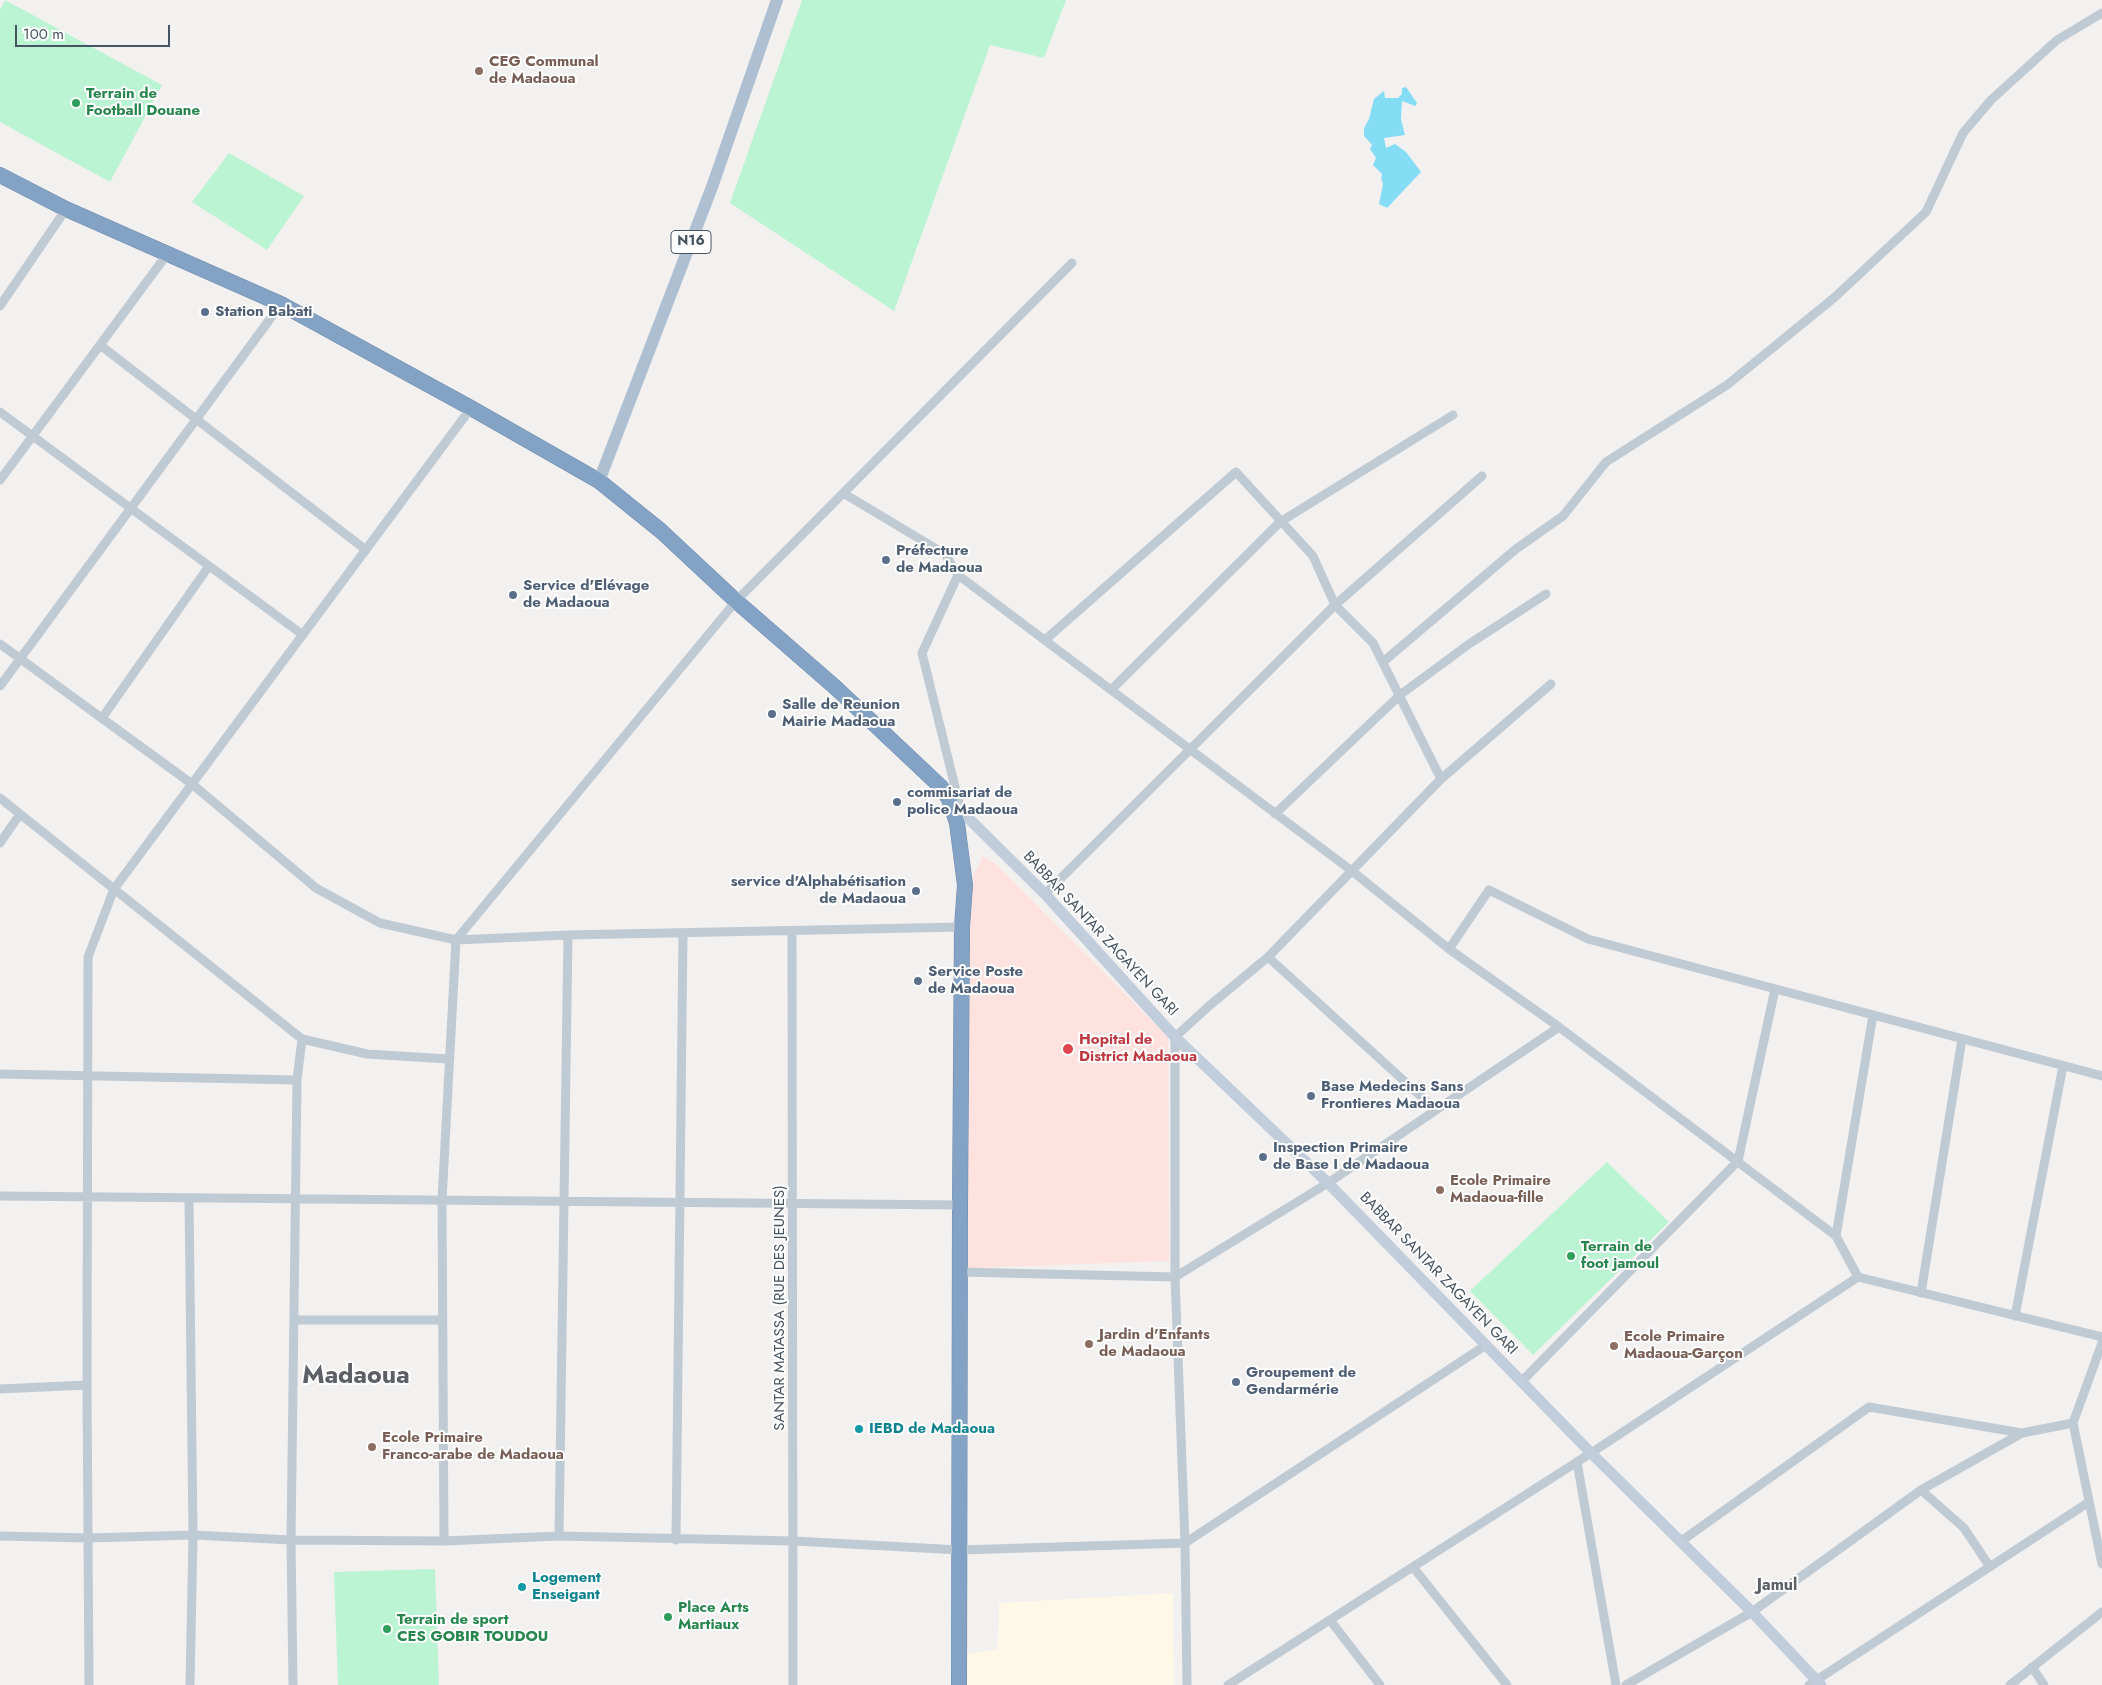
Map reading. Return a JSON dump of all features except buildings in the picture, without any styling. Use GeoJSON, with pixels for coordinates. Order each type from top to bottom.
{"type":"FeatureCollection","features":[{"type":"Feature","properties":{"kind":"highway"},"geometry":{"type":"LineString","coordinates":[[0,175],[66,209],[281,304],[472,408],[599,481],[661,531],[736,601],[836,688],[941,787],[955,803],[965,885],[962,927],[959,1685]]}},
{"type":"Feature","properties":{"kind":"main road","name":"N16"},"geometry":{"type":"LineString","coordinates":[[599,481],[712,187],[776,0]]}},
{"type":"Feature","properties":{"kind":"street"},"geometry":{"type":"LineString","coordinates":[[1383,662],[1516,549],[1563,516],[1606,462],[1727,385],[1835,297],[1926,212],[1963,133],[1991,100],[2057,40],[2102,13]]}},
{"type":"Feature","properties":{"kind":"street"},"geometry":{"type":"LineString","coordinates":[[0,306],[66,209]]}},
{"type":"Feature","properties":{"kind":"street"},"geometry":{"type":"LineString","coordinates":[[0,480],[168,253]]}},
{"type":"Feature","properties":{"kind":"street"},"geometry":{"type":"LineString","coordinates":[[444,1540],[442,1200],[448,1060],[456,940],[736,601],[1072,263]]}},
{"type":"Feature","properties":{"kind":"street"},"geometry":{"type":"LineString","coordinates":[[0,686],[281,304]]}},
{"type":"Feature","properties":{"kind":"street"},"geometry":{"type":"LineString","coordinates":[[100,345],[366,550]]}},
{"type":"Feature","properties":{"kind":"street"},"geometry":{"type":"LineString","coordinates":[[89,1685],[87,1386],[88,957],[114,889],[472,408]]}},
{"type":"Feature","properties":{"kind":"street"},"geometry":{"type":"LineString","coordinates":[[0,412],[303,635]]}},
{"type":"Feature","properties":{"kind":"street"},"geometry":{"type":"LineString","coordinates":[[1111,690],[1280,522],[1453,415]]}},
{"type":"Feature","properties":{"kind":"street"},"geometry":{"type":"LineString","coordinates":[[1045,640],[1236,472],[1313,556],[1336,605],[1373,643],[1441,780]]}},
{"type":"Feature","properties":{"kind":"street"},"geometry":{"type":"LineString","coordinates":[[1045,894],[1189,748],[1336,605],[1482,476]]}},
{"type":"Feature","properties":{"kind":"street"},"geometry":{"type":"LineString","coordinates":[[843,493],[945,554],[958,575],[1352,871],[1449,949],[1559,1027],[1836,1236],[1858,1277],[2102,1337]]}},
{"type":"Feature","properties":{"kind":"street"},"geometry":{"type":"LineString","coordinates":[[102,718],[209,566]]}},
{"type":"Feature","properties":{"kind":"street"},"geometry":{"type":"LineString","coordinates":[[955,803],[922,652],[958,575]]}},
{"type":"Feature","properties":{"kind":"street"},"geometry":{"type":"LineString","coordinates":[[1276,814],[1400,695],[1469,644],[1546,594]]}},
{"type":"Feature","properties":{"kind":"street"},"geometry":{"type":"LineString","coordinates":[[0,644],[192,784],[316,888],[380,924],[456,940],[568,935],[962,927]]}},
{"type":"Feature","properties":{"kind":"street"},"geometry":{"type":"LineString","coordinates":[[1187,1685],[1185,1543],[1176,1277],[1176,1037],[1268,957],[1441,780],[1551,684]]}},
{"type":"Feature","properties":{"kind":"street"},"geometry":{"type":"LineString","coordinates":[[0,798],[302,1039],[367,1054],[448,1060]]}},
{"type":"Feature","properties":{"kind":"street","name":"BABBAR SANTAR ZAGAYEN GARI"},"geometry":{"type":"LineString","coordinates":[[955,803],[1045,894],[1176,1037],[1328,1182],[1591,1453],[1752,1612],[1815,1683]]}},
{"type":"Feature","properties":{"kind":"street"},"geometry":{"type":"LineString","coordinates":[[0,843],[20,814]]}},
{"type":"Feature","properties":{"kind":"street"},"geometry":{"type":"LineString","coordinates":[[1449,949],[1490,890],[1588,939],[2102,1076]]}},
{"type":"Feature","properties":{"kind":"street","name":"SANTAR MATASSA (RUE DES JEUNES)"},"geometry":{"type":"LineString","coordinates":[[792,931],[794,1685]]}},
{"type":"Feature","properties":{"kind":"street"},"geometry":{"type":"LineString","coordinates":[[676,1540],[681,1202],[682,933]]}},
{"type":"Feature","properties":{"kind":"street"},"geometry":{"type":"LineString","coordinates":[[560,1536],[568,935]]}},
{"type":"Feature","properties":{"kind":"street"},"geometry":{"type":"LineString","coordinates":[[1268,957],[1436,1110]]}},
{"type":"Feature","properties":{"kind":"street"},"geometry":{"type":"LineString","coordinates":[[1522,1381],[1738,1161],[1776,989]]}},
{"type":"Feature","properties":{"kind":"street"},"geometry":{"type":"LineString","coordinates":[[1836,1236],[1873,1015]]}},
{"type":"Feature","properties":{"kind":"street"},"geometry":{"type":"LineString","coordinates":[[960,1272],[1176,1277],[1328,1182],[1559,1027]]}},
{"type":"Feature","properties":{"kind":"street"},"geometry":{"type":"LineString","coordinates":[[1921,1293],[1962,1038]]}},
{"type":"Feature","properties":{"kind":"street"},"geometry":{"type":"LineString","coordinates":[[293,1685],[291,1540],[297,1199],[297,1080],[302,1039]]}},
{"type":"Feature","properties":{"kind":"street"},"geometry":{"type":"LineString","coordinates":[[2015,1316],[2063,1066]]}},
{"type":"Feature","properties":{"kind":"street"},"geometry":{"type":"LineString","coordinates":[[0,1074],[297,1080]]}},
{"type":"Feature","properties":{"kind":"street"},"geometry":{"type":"LineString","coordinates":[[0,1196],[960,1205]]}},
{"type":"Feature","properties":{"kind":"street"},"geometry":{"type":"LineString","coordinates":[[189,1198],[193,1535],[190,1685]]}},
{"type":"Feature","properties":{"kind":"street"},"geometry":{"type":"LineString","coordinates":[[1228,1685],[1591,1453],[1858,1277]]}},
{"type":"Feature","properties":{"kind":"street"},"geometry":{"type":"LineString","coordinates":[[295,1320],[442,1320]]}},
{"type":"Feature","properties":{"kind":"street"},"geometry":{"type":"LineString","coordinates":[[2102,1343],[2073,1423],[2102,1564]]}},
{"type":"Feature","properties":{"kind":"street"},"geometry":{"type":"LineString","coordinates":[[0,1536],[89,1538],[193,1535],[291,1540],[444,1540],[560,1536],[676,1540],[794,1541],[960,1550],[1185,1543],[1486,1345]]}},
{"type":"Feature","properties":{"kind":"street"},"geometry":{"type":"LineString","coordinates":[[0,1389],[87,1386]]}},
{"type":"Feature","properties":{"kind":"street"},"geometry":{"type":"LineString","coordinates":[[1680,1542],[1868,1407],[2022,1433]]}},
{"type":"Feature","properties":{"kind":"street"},"geometry":{"type":"LineString","coordinates":[[1626,1685],[1752,1612],[1921,1490],[2022,1433],[2073,1423]]}},
{"type":"Feature","properties":{"kind":"street"},"geometry":{"type":"LineString","coordinates":[[1577,1462],[1616,1685]]}},
{"type":"Feature","properties":{"kind":"street"},"geometry":{"type":"LineString","coordinates":[[1921,1490],[1964,1528],[1990,1567]]}},
{"type":"Feature","properties":{"kind":"street"},"geometry":{"type":"LineString","coordinates":[[1815,1683],[2089,1502]]}},
{"type":"Feature","properties":{"kind":"street"},"geometry":{"type":"LineString","coordinates":[[1413,1567],[1508,1685]]}},
{"type":"Feature","properties":{"kind":"street"},"geometry":{"type":"LineString","coordinates":[[2010,1685],[2102,1612]]}},
{"type":"Feature","properties":{"kind":"street"},"geometry":{"type":"LineString","coordinates":[[1330,1620],[1380,1685]]}},
{"type":"Feature","properties":{"kind":"street"},"geometry":{"type":"LineString","coordinates":[[2032,1667],[2044,1685]]}},
{"type":"Feature","properties":{"kind":"shaded area","name":"Hopital de District Madaoua"},"geometry":{"type":"Polygon","coordinates":[[[983,856],[996,864],[1168,1037],[1169,1261],[967,1268],[964,962],[971,880],[983,856]]]}},
{"type":"Feature","properties":{"kind":"shaded area"},"geometry":{"type":"Polygon","coordinates":[[[1173,1593],[1174,1685],[965,1685],[965,1654],[998,1649],[999,1603],[1173,1593]]]}},
{"type":"Feature","properties":{"kind":"green space","name":"Terrain de Football Douane"},"geometry":{"type":"Polygon","coordinates":[[[5,0],[162,85],[110,182],[0,122],[0,10],[5,0]]]}},
{"type":"Feature","properties":{"kind":"green space"},"geometry":{"type":"Polygon","coordinates":[[[802,0],[1066,0],[1044,58],[990,45],[894,311],[730,203],[802,0]]]}},
{"type":"Feature","properties":{"kind":"green space"},"geometry":{"type":"Polygon","coordinates":[[[229,153],[304,196],[267,250],[192,202],[229,153]]]}},
{"type":"Feature","properties":{"kind":"green space","name":"Terrain de foot jamoul"},"geometry":{"type":"Polygon","coordinates":[[[1607,1162],[1669,1222],[1533,1355],[1470,1291],[1607,1162]]]}},
{"type":"Feature","properties":{"kind":"green space","name":"Terrain de sport CES GOBIR TOUDOU"},"geometry":{"type":"Polygon","coordinates":[[[435,1569],[439,1685],[338,1685],[334,1572],[435,1569]]]}},
{"type":"Feature","properties":{"kind":"water"},"geometry":{"type":"Polygon","coordinates":[[[1406,87],[1417,103],[1415,106],[1402,101],[1401,119],[1405,135],[1384,138],[1386,148],[1395,144],[1406,152],[1421,172],[1387,208],[1379,204],[1383,184],[1382,174],[1373,165],[1376,158],[1370,149],[1372,145],[1364,136],[1364,128],[1369,119],[1374,99],[1384,91],[1385,98],[1398,98],[1402,94],[1402,88],[1406,87]]]}},
{"type":"Feature","properties":{"kind":"place","name":"CEG Communal de Madaoua"},"geometry":{"type":"Point","coordinates":[479,71]}},
{"type":"Feature","properties":{"kind":"place","name":"Terrain de Football Douane"},"geometry":{"type":"Point","coordinates":[76,103]}},
{"type":"Feature","properties":{"kind":"place","name":"Station Babati"},"geometry":{"type":"Point","coordinates":[205,312]}},
{"type":"Feature","properties":{"kind":"place","name":"Préfecture de Madaoua"},"geometry":{"type":"Point","coordinates":[886,560]}},
{"type":"Feature","properties":{"kind":"place","name":"Service d'Elévage de Madaoua"},"geometry":{"type":"Point","coordinates":[513,595]}},
{"type":"Feature","properties":{"kind":"place","name":"Salle de Reunion Mairie Madaoua"},"geometry":{"type":"Point","coordinates":[772,714]}},
{"type":"Feature","properties":{"kind":"place","name":"commisariat de police Madaoua"},"geometry":{"type":"Point","coordinates":[897,802]}},
{"type":"Feature","properties":{"kind":"place","name":"service d'Alphabétisation de Madaoua"},"geometry":{"type":"Point","coordinates":[916,891]}},
{"type":"Feature","properties":{"kind":"place","name":"Service Poste de Madaoua"},"geometry":{"type":"Point","coordinates":[918,981]}},
{"type":"Feature","properties":{"kind":"place","name":"Hopital de District Madaoua"},"geometry":{"type":"Point","coordinates":[1068,1049]}},
{"type":"Feature","properties":{"kind":"place","name":"Base Medecins Sans Frontieres Madaoua"},"geometry":{"type":"Point","coordinates":[1311,1096]}},
{"type":"Feature","properties":{"kind":"place","name":"Inspection Primaire de Base I de Madaoua"},"geometry":{"type":"Point","coordinates":[1263,1157]}},
{"type":"Feature","properties":{"kind":"place","name":"Ecole Primaire Madaoua-fille"},"geometry":{"type":"Point","coordinates":[1440,1190]}},
{"type":"Feature","properties":{"kind":"place","name":"Terrain de foot jamoul"},"geometry":{"type":"Point","coordinates":[1571,1256]}},
{"type":"Feature","properties":{"kind":"place","name":"Jardin d'Enfants de Madaoua"},"geometry":{"type":"Point","coordinates":[1089,1344]}},
{"type":"Feature","properties":{"kind":"place","name":"Ecole Primaire Madaoua-Garçon"},"geometry":{"type":"Point","coordinates":[1614,1346]}},
{"type":"Feature","properties":{"kind":"place","name":"Groupement de Gendarmérie"},"geometry":{"type":"Point","coordinates":[1236,1382]}},
{"type":"Feature","properties":{"kind":"place","name":"IEBD de Madaoua"},"geometry":{"type":"Point","coordinates":[859,1429]}},
{"type":"Feature","properties":{"kind":"place","name":"Ecole Primaire Franco-arabe de Madaoua"},"geometry":{"type":"Point","coordinates":[372,1447]}},
{"type":"Feature","properties":{"kind":"place","name":"Logement Enseigant"},"geometry":{"type":"Point","coordinates":[522,1587]}},
{"type":"Feature","properties":{"kind":"place","name":"Place Arts Martiaux"},"geometry":{"type":"Point","coordinates":[668,1617]}},
{"type":"Feature","properties":{"kind":"place","name":"Terrain de sport CES GOBIR TOUDOU"},"geometry":{"type":"Point","coordinates":[387,1629]}},
{"type":"Feature","properties":{"kind":"district","name":"Madaoua"},"geometry":{"type":"Point","coordinates":[356,1377]}},
{"type":"Feature","properties":{"kind":"district","name":"Jamul"},"geometry":{"type":"Point","coordinates":[1777,1586]}}]}
